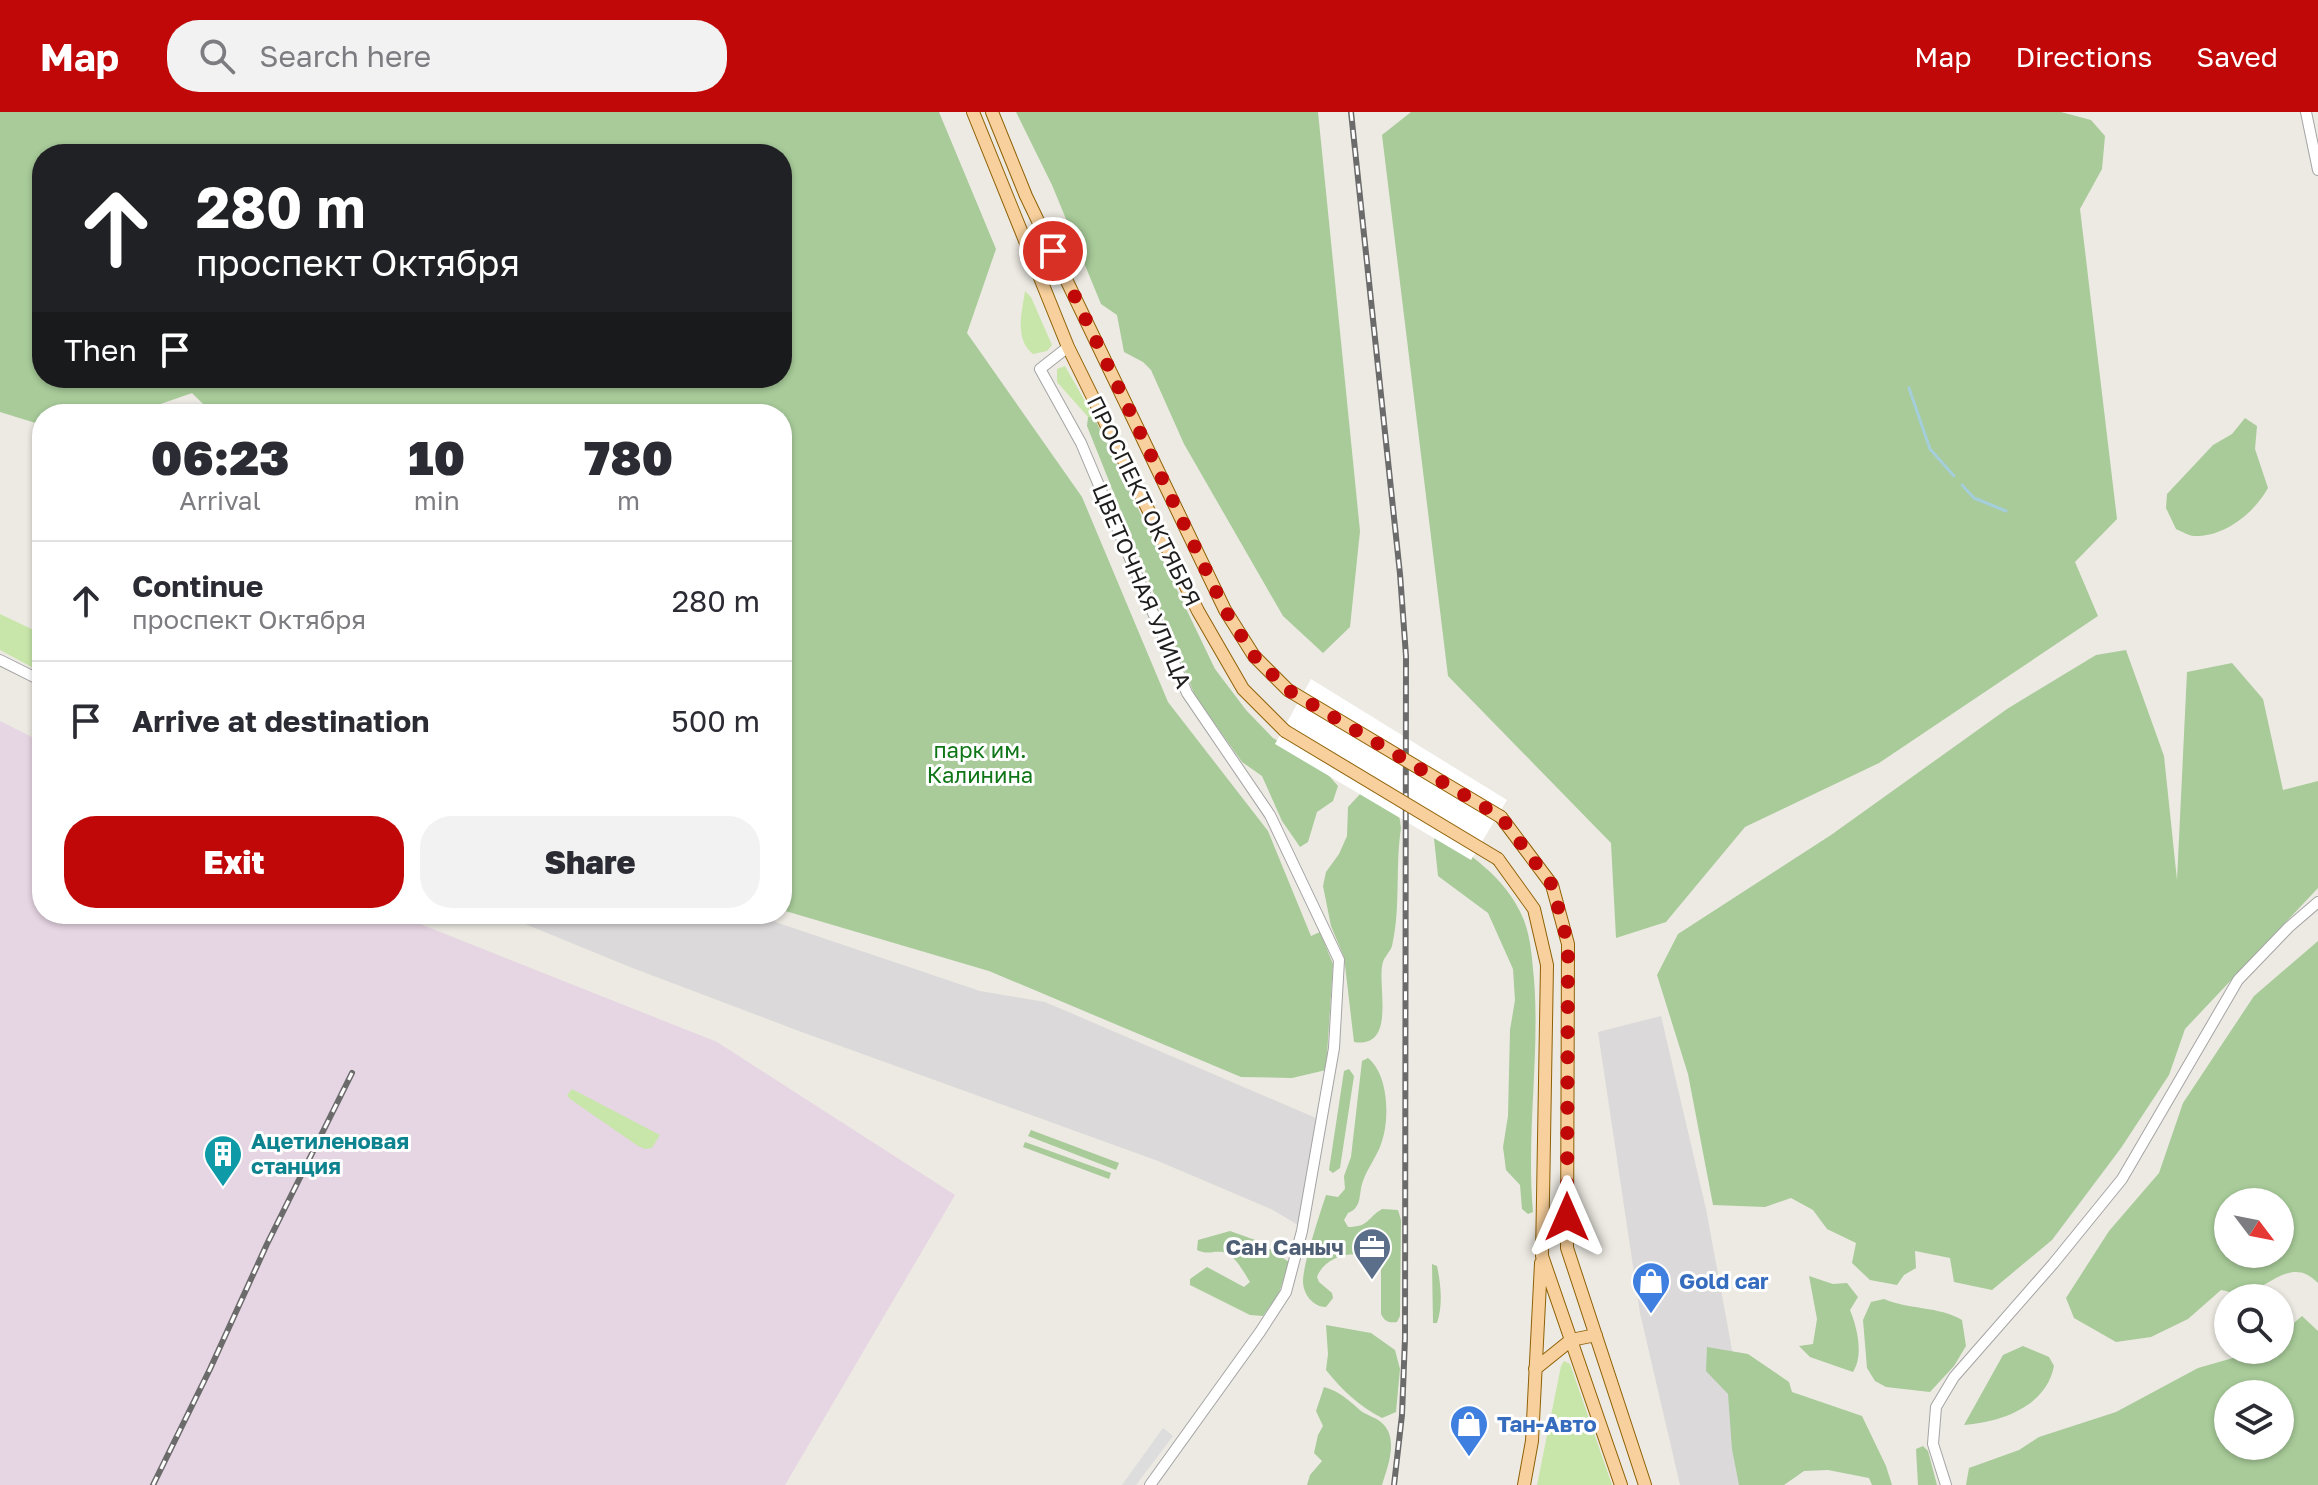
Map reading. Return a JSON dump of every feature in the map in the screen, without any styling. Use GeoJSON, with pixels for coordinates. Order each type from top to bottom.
{"type":"FeatureCollection","features":[{"type":"Feature","properties":{"kind":"main road","name":"ПРОСПЕКТ ОКТЯБРЯ"},"geometry":{"type":"LineString","coordinates":[[973,112],[1068,347],[1198,611],[1243,689],[1285,731],[1498,859],[1534,909],[1547,965],[1542,1256]]}},
{"type":"Feature","properties":{"kind":"main road","name":"ПРОСПЕКТ ОКТЯБРЯ"},"geometry":{"type":"LineString","coordinates":[[992,112],[1026,196],[1225,610],[1254,656],[1288,690],[1501,817],[1552,885],[1568,944],[1567,1248],[1596,1335]]}},
{"type":"Feature","properties":{"kind":"main road"},"geometry":{"type":"LineString","coordinates":[[1542,1256],[1621,1485]]}},
{"type":"Feature","properties":{"kind":"main road"},"geometry":{"type":"LineString","coordinates":[[1524,1485],[1532,1441],[1542,1256]]}},
{"type":"Feature","properties":{"kind":"main road"},"geometry":{"type":"LineString","coordinates":[[1535,1369],[1571,1340],[1596,1335],[1645,1485]]}},
{"type":"Feature","properties":{"kind":"street"},"geometry":{"type":"LineString","coordinates":[[2306,112],[2318,170]]}},
{"type":"Feature","properties":{"kind":"street","name":"ЦВЕТОЧНАЯ УЛИЦА"},"geometry":{"type":"LineString","coordinates":[[1068,347],[1040,369],[1081,443],[1187,693],[1270,815],[1339,960],[1334,1048],[1302,1231],[1286,1292],[1150,1485]]}},
{"type":"Feature","properties":{"kind":"street"},"geometry":{"type":"LineString","coordinates":[[0,660],[32,676]]}},
{"type":"Feature","properties":{"kind":"street"},"geometry":{"type":"LineString","coordinates":[[1946,1485],[1933,1444],[1936,1407],[1954,1377],[2122,1179],[2238,980],[2318,902]]}},
{"type":"Feature","properties":{"kind":"shaded area"},"geometry":{"type":"Polygon","coordinates":[[[0,721],[32,737],[32,924],[420,924],[717,1042],[955,1195],[785,1485],[0,1485],[0,721]]]}},
{"type":"Feature","properties":{"kind":"shaded area"},"geometry":{"type":"Polygon","coordinates":[[[525,924],[782,924],[980,991],[1045,1002],[1316,1118],[1298,1225],[1273,1210],[1158,1161],[630,967],[525,924]]]}},
{"type":"Feature","properties":{"kind":"shaded area"},"geometry":{"type":"Polygon","coordinates":[[[1661,1016],[1706,1209],[1757,1485],[1680,1485],[1640,1313],[1598,1032],[1661,1016]]]}},
{"type":"Feature","properties":{"kind":"shaded area"},"geometry":{"type":"Polygon","coordinates":[[[1163,1428],[1173,1436],[1136,1485],[1122,1485],[1163,1428]]]}},
{"type":"Feature","properties":{"kind":"green space","name":"парк им. Калинина"},"geometry":{"type":"Polygon","coordinates":[[[0,112],[939,112],[996,249],[967,333],[1082,497],[1168,702],[1268,831],[1311,936],[1320,932],[1333,964],[1326,1070],[1292,1078],[1241,1077],[989,971],[792,913],[792,404],[203,404],[192,393],[161,404],[32,404],[32,422],[0,412],[0,112]]]}},
{"type":"Feature","properties":{"kind":"green space"},"geometry":{"type":"Polygon","coordinates":[[[1016,112],[1318,112],[1360,531],[1350,627],[1323,653],[1283,616],[1184,444],[1151,370],[1124,352],[1117,315],[1101,304],[1052,185],[1016,112]]]}},
{"type":"Feature","properties":{"kind":"green space"},"geometry":{"type":"Polygon","coordinates":[[[1411,112],[2061,112],[2091,120],[2105,136],[2102,169],[2080,209],[2117,519],[2075,562],[2098,616],[1879,763],[1745,827],[1666,922],[1616,938],[1611,843],[1448,676],[1382,135],[1411,112]]]}},
{"type":"Feature","properties":{"kind":"green space"},"geometry":{"type":"Polygon","coordinates":[[[1025,291],[1031,297],[1052,345],[1047,351],[1033,354],[1023,341],[1021,316],[1025,291]]]}},
{"type":"Feature","properties":{"kind":"green space"},"geometry":{"type":"Polygon","coordinates":[[[1065,366],[1094,417],[1088,417],[1057,382],[1057,369],[1065,366]]]}},
{"type":"Feature","properties":{"kind":"green space"},"geometry":{"type":"Polygon","coordinates":[[[1088,417],[1094,417],[1215,669],[1246,710],[1273,738],[1324,770],[1338,786],[1333,801],[1317,812],[1308,842],[1300,847],[1282,821],[1262,776],[1242,762],[1195,696],[1087,426],[1088,417]]]}},
{"type":"Feature","properties":{"kind":"green space"},"geometry":{"type":"Polygon","coordinates":[[[2245,418],[2257,426],[2255,449],[2268,488],[2247,514],[2227,528],[2194,536],[2176,529],[2166,508],[2167,494],[2213,445],[2232,434],[2245,418]]]}},
{"type":"Feature","properties":{"kind":"green space"},"geometry":{"type":"Polygon","coordinates":[[[0,614],[32,629],[32,667],[0,650],[0,614]]]}},
{"type":"Feature","properties":{"kind":"green space"},"geometry":{"type":"Polygon","coordinates":[[[2126,650],[2164,756],[2177,880],[2187,672],[2232,663],[2263,699],[2283,790],[2318,781],[2318,888],[2185,1029],[2169,1075],[2121,1148],[2052,1240],[1992,1290],[1954,1282],[1950,1258],[1915,1251],[1916,1268],[1904,1275],[1897,1285],[1870,1280],[1852,1263],[1856,1243],[1827,1229],[1813,1210],[1791,1198],[1765,1207],[1713,1205],[1688,1074],[1657,975],[1678,934],[1831,835],[2007,709],[2096,655],[2126,650]]]}},
{"type":"Feature","properties":{"kind":"green space"},"geometry":{"type":"Polygon","coordinates":[[[1361,793],[1399,814],[1401,828],[1395,932],[1392,946],[1383,962],[1381,1025],[1376,1035],[1368,1041],[1354,1042],[1344,957],[1331,926],[1323,886],[1326,872],[1347,836],[1348,807],[1361,793]]]}},
{"type":"Feature","properties":{"kind":"green space"},"geometry":{"type":"Polygon","coordinates":[[[1433,829],[1472,857],[1507,890],[1528,933],[1533,964],[1535,1037],[1531,1154],[1533,1212],[1528,1214],[1522,1209],[1520,1185],[1506,1170],[1503,1147],[1508,1116],[1510,1030],[1515,1000],[1513,969],[1488,913],[1438,876],[1433,829]]]}},
{"type":"Feature","properties":{"kind":"green space"},"geometry":{"type":"Polygon","coordinates":[[[2318,941],[2318,1283],[2298,1272],[2279,1276],[2264,1284],[2214,1284],[2214,1296],[2188,1319],[2151,1337],[2116,1342],[2074,1318],[2066,1298],[2109,1231],[2159,1173],[2183,1103],[2254,996],[2318,941]]]}},
{"type":"Feature","properties":{"kind":"green space"},"geometry":{"type":"Polygon","coordinates":[[[1368,1058],[1380,1074],[1386,1096],[1385,1131],[1363,1181],[1358,1204],[1344,1220],[1348,1227],[1355,1227],[1364,1224],[1382,1209],[1398,1210],[1401,1220],[1400,1316],[1397,1322],[1384,1319],[1381,1314],[1381,1262],[1373,1258],[1345,1255],[1322,1269],[1317,1277],[1333,1298],[1326,1307],[1313,1302],[1303,1286],[1312,1239],[1326,1195],[1338,1197],[1345,1189],[1344,1176],[1351,1157],[1362,1061],[1368,1058]]]}},
{"type":"Feature","properties":{"kind":"green space"},"geometry":{"type":"Polygon","coordinates":[[[1349,1069],[1354,1076],[1340,1168],[1333,1173],[1329,1170],[1344,1071],[1349,1069]]]}},
{"type":"Feature","properties":{"kind":"green space"},"geometry":{"type":"Polygon","coordinates":[[[572,1089],[660,1135],[652,1148],[638,1146],[570,1099],[567,1095],[572,1089]]]}},
{"type":"Feature","properties":{"kind":"green space"},"geometry":{"type":"Polygon","coordinates":[[[1031,1130],[1119,1163],[1116,1170],[1028,1136],[1031,1130]]]}},
{"type":"Feature","properties":{"kind":"green space"},"geometry":{"type":"Polygon","coordinates":[[[1025,1142],[1111,1173],[1109,1179],[1023,1147],[1025,1142]]]}},
{"type":"Feature","properties":{"kind":"green space"},"geometry":{"type":"Polygon","coordinates":[[[1230,1231],[1258,1241],[1289,1262],[1279,1293],[1263,1316],[1250,1315],[1190,1285],[1190,1279],[1207,1267],[1244,1287],[1250,1282],[1239,1264],[1227,1253],[1197,1250],[1198,1240],[1230,1231]]]}},
{"type":"Feature","properties":{"kind":"green space"},"geometry":{"type":"Polygon","coordinates":[[[1432,1264],[1437,1266],[1440,1287],[1437,1323],[1433,1323],[1432,1264]]]}},
{"type":"Feature","properties":{"kind":"green space"},"geometry":{"type":"Polygon","coordinates":[[[1809,1276],[1833,1284],[1847,1283],[1858,1297],[1850,1310],[1859,1349],[1853,1372],[1810,1357],[1799,1346],[1813,1344],[1817,1319],[1809,1276]]]}},
{"type":"Feature","properties":{"kind":"green space"},"geometry":{"type":"Polygon","coordinates":[[[1884,1299],[1943,1312],[1962,1320],[1966,1346],[1954,1366],[1930,1392],[1886,1387],[1875,1381],[1867,1368],[1863,1320],[1871,1302],[1884,1299]]]}},
{"type":"Feature","properties":{"kind":"green space"},"geometry":{"type":"Polygon","coordinates":[[[2302,1316],[2318,1331],[2318,1485],[1966,1485],[1969,1468],[2019,1450],[2039,1437],[2116,1412],[2198,1368],[2214,1363],[2294,1364],[2294,1323],[2302,1316]]]}},
{"type":"Feature","properties":{"kind":"green space"},"geometry":{"type":"Polygon","coordinates":[[[1326,1325],[1371,1333],[1395,1350],[1400,1369],[1396,1412],[1382,1418],[1374,1414],[1351,1397],[1326,1370],[1326,1325]]]}},
{"type":"Feature","properties":{"kind":"green space"},"geometry":{"type":"Polygon","coordinates":[[[2023,1346],[2049,1357],[2054,1366],[2042,1392],[2032,1402],[2007,1416],[1964,1425],[2003,1355],[2023,1346]]]}},
{"type":"Feature","properties":{"kind":"green space"},"geometry":{"type":"Polygon","coordinates":[[[1707,1347],[1748,1354],[1789,1382],[1792,1392],[1862,1416],[1892,1485],[1872,1485],[1869,1478],[1828,1470],[1804,1471],[1784,1485],[1739,1485],[1732,1449],[1728,1394],[1706,1371],[1707,1347]]]}},
{"type":"Feature","properties":{"kind":"green space"},"geometry":{"type":"Polygon","coordinates":[[[1564,1361],[1570,1364],[1612,1485],[1537,1485],[1564,1361]]]}},
{"type":"Feature","properties":{"kind":"green space"},"geometry":{"type":"Polygon","coordinates":[[[1324,1387],[1378,1420],[1388,1431],[1391,1446],[1382,1485],[1307,1485],[1310,1475],[1322,1461],[1314,1453],[1323,1426],[1316,1411],[1324,1387]]]}},
{"type":"Feature","properties":{"kind":"green space"},"geometry":{"type":"Polygon","coordinates":[[[1923,1446],[1928,1451],[1937,1485],[1918,1485],[1916,1449],[1923,1446]]]}},
{"type":"Feature","properties":{"kind":"pier"},"geometry":{"type":"Polygon","coordinates":[[[1311,679],[1507,800],[1471,860],[1275,744],[1311,679]]]}},
{"type":"Feature","properties":{"kind":"waterway"},"geometry":{"type":"LineString","coordinates":[[1909,388],[1930,449],[1954,476]]}},
{"type":"Feature","properties":{"kind":"waterway"},"geometry":{"type":"LineString","coordinates":[[1962,485],[1974,498],[2006,511]]}},
{"type":"Feature","properties":{"kind":"railway"},"geometry":{"type":"LineString","coordinates":[[1351,112],[1406,656],[1405,1338],[1402,1415],[1394,1485]]}},
{"type":"Feature","properties":{"kind":"railway"},"geometry":{"type":"LineString","coordinates":[[153,1485],[352,1073]]}},
{"type":"Feature","properties":{"kind":"place","name":"Ацетиленовая станция"},"geometry":{"type":"Point","coordinates":[223,1188]}},
{"type":"Feature","properties":{"kind":"place","name":"Сан Саныч"},"geometry":{"type":"Point","coordinates":[1372,1281]}},
{"type":"Feature","properties":{"kind":"place","name":"Gold car"},"geometry":{"type":"Point","coordinates":[1651,1315]}},
{"type":"Feature","properties":{"kind":"place","name":"Тан-Авто"},"geometry":{"type":"Point","coordinates":[1469,1458]}},
{"type":"Feature","properties":{"kind":"route"},"geometry":{"type":"LineString","coordinates":[[1053,251],[1225,610],[1254,656],[1288,690],[1501,817],[1552,885],[1568,944],[1567,1217]]}}]}
